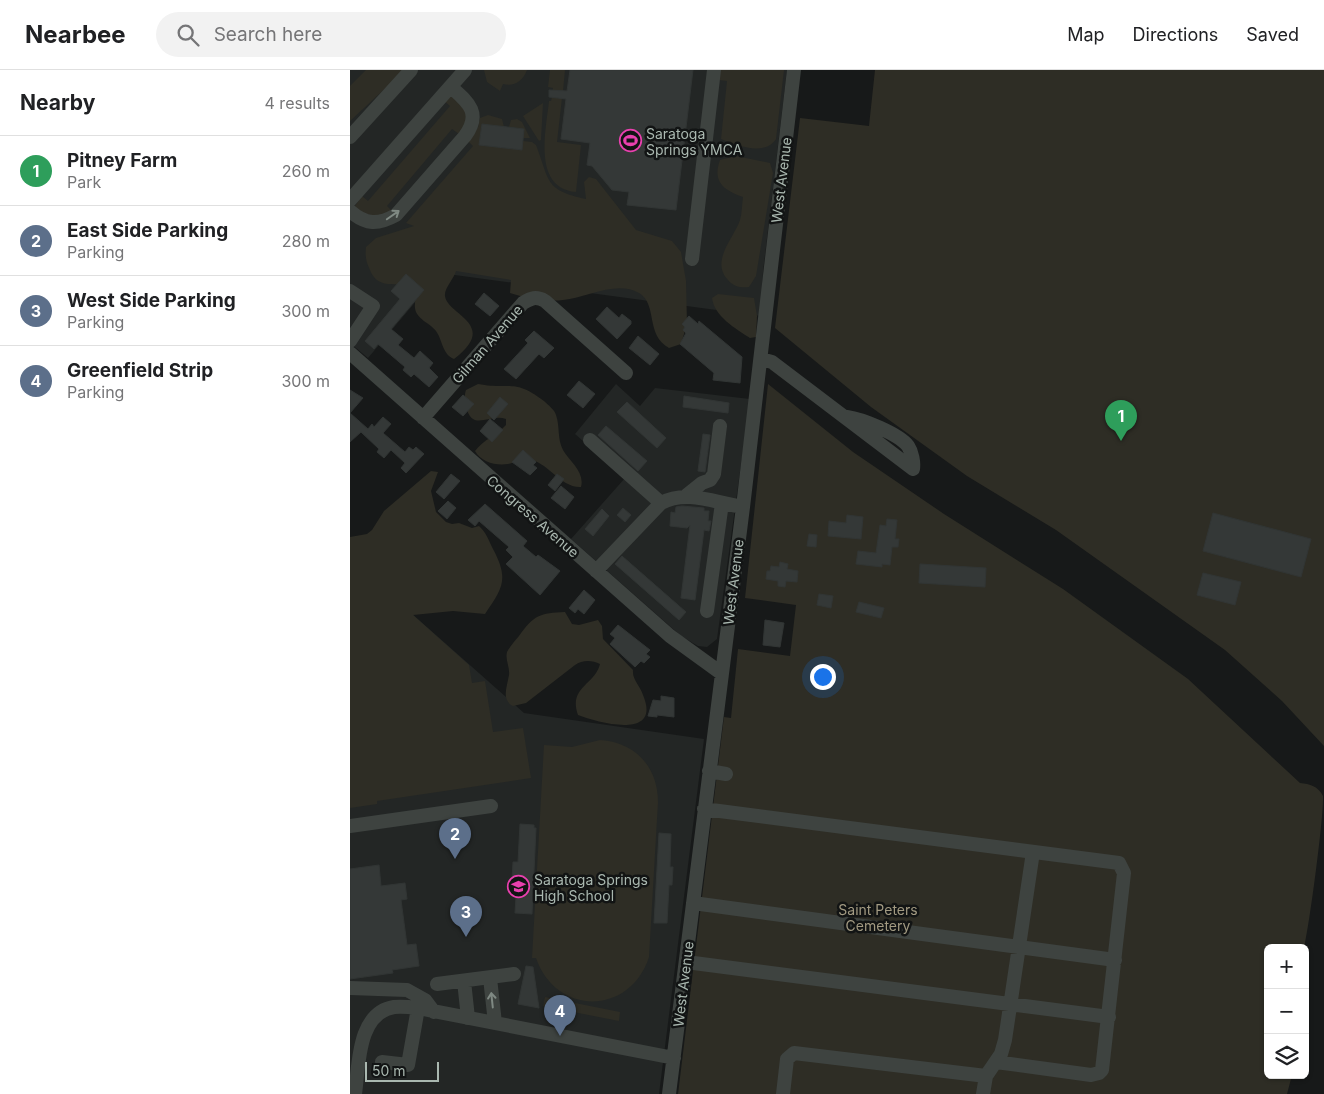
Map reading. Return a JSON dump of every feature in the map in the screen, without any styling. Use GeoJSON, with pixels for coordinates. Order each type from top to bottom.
{"type":"FeatureCollection","features":[{"type":"Feature","properties":{"kind":"street"},"geometry":{"type":"LineString","coordinates":[[350,137],[411,70]]}},
{"type":"Feature","properties":{"kind":"street"},"geometry":{"type":"LineString","coordinates":[[350,200],[465,70]]}},
{"type":"Feature","properties":{"kind":"street"},"geometry":{"type":"LineString","coordinates":[[692,258],[714,70]]}},
{"type":"Feature","properties":{"kind":"street","name":"West Avenue"},"geometry":{"type":"LineString","coordinates":[[669,1094],[761,360],[794,70]]}},
{"type":"Feature","properties":{"kind":"street"},"geometry":{"type":"LineString","coordinates":[[350,211],[368,222],[382,223],[396,215],[465,136],[471,128],[474,114],[465,99],[451,87]]}},
{"type":"Feature","properties":{"kind":"street"},"geometry":{"type":"LineString","coordinates":[[350,291],[373,306],[350,341]]}},
{"type":"Feature","properties":{"kind":"street","name":"Gilman Avenue"},"geometry":{"type":"LineString","coordinates":[[423,418],[523,302],[530,298],[538,298],[545,302],[626,373]]}},
{"type":"Feature","properties":{"kind":"street","name":"Congress Avenue"},"geometry":{"type":"LineString","coordinates":[[350,353],[670,636],[721,672]]}},
{"type":"Feature","properties":{"kind":"street"},"geometry":{"type":"LineString","coordinates":[[761,360],[772,362],[843,417],[913,469],[914,463],[908,446],[871,424],[843,417]]}},
{"type":"Feature","properties":{"kind":"street"},"geometry":{"type":"LineString","coordinates":[[596,571],[661,503],[687,495],[702,483],[710,480],[714,474],[720,426]]}},
{"type":"Feature","properties":{"kind":"street"},"geometry":{"type":"LineString","coordinates":[[590,440],[661,503]]}},
{"type":"Feature","properties":{"kind":"street"},"geometry":{"type":"LineString","coordinates":[[687,495],[743,507]]}},
{"type":"Feature","properties":{"kind":"street"},"geometry":{"type":"LineString","coordinates":[[707,611],[722,503]]}},
{"type":"Feature","properties":{"kind":"street"},"geometry":{"type":"LineString","coordinates":[[709,771],[726,774]]}},
{"type":"Feature","properties":{"kind":"street"},"geometry":{"type":"LineString","coordinates":[[350,826],[491,806]]}},
{"type":"Feature","properties":{"kind":"street"},"geometry":{"type":"LineString","coordinates":[[704,809],[1115,862],[1122,866],[1124,873],[1104,1066],[1095,1075],[996,1062]]}},
{"type":"Feature","properties":{"kind":"street"},"geometry":{"type":"LineString","coordinates":[[983,1094],[986,1076],[996,1062],[1005,1040],[1012,1005],[1034,852]]}},
{"type":"Feature","properties":{"kind":"street"},"geometry":{"type":"LineString","coordinates":[[692,903],[1115,960]]}},
{"type":"Feature","properties":{"kind":"street"},"geometry":{"type":"LineString","coordinates":[[686,962],[1109,1017]]}},
{"type":"Feature","properties":{"kind":"street"},"geometry":{"type":"LineString","coordinates":[[437,984],[514,974]]}},
{"type":"Feature","properties":{"kind":"street"},"geometry":{"type":"LineString","coordinates":[[490,978],[495,1023]]}},
{"type":"Feature","properties":{"kind":"street"},"geometry":{"type":"LineString","coordinates":[[464,981],[468,1018]]}},
{"type":"Feature","properties":{"kind":"street"},"geometry":{"type":"LineString","coordinates":[[350,988],[406,990],[417,993],[434,1012]]}},
{"type":"Feature","properties":{"kind":"street"},"geometry":{"type":"LineString","coordinates":[[355,1094],[363,1037],[371,1023],[381,1012],[393,1007],[418,1008],[674,1058]]}},
{"type":"Feature","properties":{"kind":"street"},"geometry":{"type":"LineString","coordinates":[[382,1062],[408,1065],[418,1008]]}},
{"type":"Feature","properties":{"kind":"street"},"geometry":{"type":"LineString","coordinates":[[783,1094],[787,1059],[794,1053],[986,1076]]}},
{"type":"Feature","properties":{"kind":"shaded area"},"geometry":{"type":"Polygon","coordinates":[[[350,70],[787,70],[763,272],[761,316],[440,273],[368,358],[350,343],[350,70]]]}},
{"type":"Feature","properties":{"kind":"shaded area"},"geometry":{"type":"Polygon","coordinates":[[[616,384],[640,406],[655,388],[750,399],[717,639],[707,647],[698,646],[681,636],[571,539],[625,478],[575,434],[616,384]]]}},
{"type":"Feature","properties":{"kind":"shaded area","name":"Saratoga Springs High School"},"geometry":{"type":"Polygon","coordinates":[[[350,559],[524,713],[704,739],[659,1094],[350,1094],[350,559]]]}},
{"type":"Feature","properties":{"kind":"green space"},"geometry":{"type":"Polygon","coordinates":[[[366,70],[405,70],[350,121],[350,86],[366,70]]]}},
{"type":"Feature","properties":{"kind":"green space"},"geometry":{"type":"Polygon","coordinates":[[[484,70],[527,70],[521,80],[511,85],[503,84],[500,91],[487,82],[484,70]]]}},
{"type":"Feature","properties":{"kind":"green space"},"geometry":{"type":"Polygon","coordinates":[[[550,70],[565,70],[563,91],[552,92],[553,88],[548,87],[550,70]]]}},
{"type":"Feature","properties":{"kind":"green space"},"geometry":{"type":"Polygon","coordinates":[[[720,70],[784,70],[776,139],[771,144],[765,147],[750,148],[721,139],[727,81],[719,80],[720,70]]]}},
{"type":"Feature","properties":{"kind":"green space"},"geometry":{"type":"Polygon","coordinates":[[[875,70],[1324,70],[1324,746],[1282,701],[1225,650],[1056,530],[967,476],[871,407],[775,328],[800,118],[869,126],[875,70]]]}},
{"type":"Feature","properties":{"kind":"green space"},"geometry":{"type":"Polygon","coordinates":[[[452,95],[463,104],[468,121],[459,134],[452,129],[387,206],[392,211],[374,216],[356,208],[355,206],[362,196],[368,201],[450,106],[443,100],[452,95]]]}},
{"type":"Feature","properties":{"kind":"green space"},"geometry":{"type":"Polygon","coordinates":[[[552,97],[562,98],[557,142],[581,145],[576,192],[562,188],[553,180],[547,169],[545,141],[549,101],[551,101],[552,97]]]}},
{"type":"Feature","properties":{"kind":"green space"},"geometry":{"type":"Polygon","coordinates":[[[543,103],[541,140],[539,141],[523,116],[543,103]]]}},
{"type":"Feature","properties":{"kind":"green space"},"geometry":{"type":"Polygon","coordinates":[[[488,115],[502,119],[504,127],[482,124],[480,145],[522,150],[523,141],[532,142],[536,145],[550,182],[562,192],[586,199],[584,182],[589,177],[596,179],[636,230],[672,241],[681,252],[686,281],[687,324],[681,344],[669,348],[662,342],[654,328],[651,312],[645,298],[630,289],[611,289],[572,299],[543,300],[510,293],[511,280],[456,271],[446,290],[445,296],[448,303],[468,322],[472,329],[472,337],[467,347],[454,359],[445,351],[436,331],[416,312],[415,303],[418,288],[385,283],[374,277],[367,262],[366,247],[376,238],[414,226],[406,223],[473,146],[468,141],[478,127],[480,118],[488,115]]]}},
{"type":"Feature","properties":{"kind":"green space"},"geometry":{"type":"Polygon","coordinates":[[[517,119],[522,122],[530,138],[523,138],[524,129],[509,127],[511,120],[517,119]]]}},
{"type":"Feature","properties":{"kind":"green space"},"geometry":{"type":"Polygon","coordinates":[[[736,156],[770,163],[773,173],[756,276],[749,287],[738,286],[730,282],[723,273],[721,265],[722,257],[740,220],[743,197],[721,184],[718,168],[720,160],[736,156]]]}},
{"type":"Feature","properties":{"kind":"green space"},"geometry":{"type":"Polygon","coordinates":[[[718,294],[754,298],[757,316],[756,337],[750,338],[721,316],[712,298],[718,294]]]}},
{"type":"Feature","properties":{"kind":"green space"},"geometry":{"type":"Polygon","coordinates":[[[478,384],[512,386],[526,389],[551,408],[557,419],[561,446],[579,472],[582,482],[581,487],[567,483],[534,461],[525,459],[508,464],[499,464],[489,462],[478,455],[475,451],[478,447],[506,425],[506,419],[472,419],[466,406],[465,394],[466,390],[478,384]]]}},
{"type":"Feature","properties":{"kind":"green space","name":"Saint Peters Cemetery"},"geometry":{"type":"Polygon","coordinates":[[[768,384],[853,452],[944,514],[1063,589],[1188,679],[1300,783],[1313,786],[1319,790],[1323,796],[1323,807],[1310,916],[1305,944],[1264,944],[1264,1079],[1291,1079],[1287,1094],[678,1094],[724,717],[731,718],[738,649],[790,656],[796,605],[745,598],[768,384]]]}},
{"type":"Feature","properties":{"kind":"green space"},"geometry":{"type":"Polygon","coordinates":[[[431,471],[438,472],[431,491],[436,512],[446,522],[452,524],[459,523],[472,528],[479,526],[481,528],[498,559],[502,583],[500,590],[485,614],[453,611],[413,615],[469,665],[472,683],[485,681],[493,732],[523,728],[531,778],[377,801],[377,804],[350,808],[350,537],[367,534],[372,530],[384,511],[431,471]]]}},
{"type":"Feature","properties":{"kind":"green space"},"geometry":{"type":"Polygon","coordinates":[[[565,612],[572,624],[579,625],[598,620],[602,626],[603,639],[633,670],[647,709],[644,718],[636,723],[626,725],[600,722],[578,715],[576,706],[579,692],[593,677],[600,664],[590,661],[584,661],[575,665],[526,703],[513,706],[509,703],[506,697],[509,675],[508,650],[524,629],[538,616],[565,612]]]}},
{"type":"Feature","properties":{"kind":"green space"},"geometry":{"type":"Polygon","coordinates":[[[600,740],[624,746],[634,751],[642,759],[654,778],[658,802],[649,957],[640,976],[626,990],[610,999],[593,1001],[576,999],[559,991],[546,977],[536,958],[532,958],[544,745],[572,747],[600,740]]]}},
{"type":"Feature","properties":{"kind":"green space"},"geometry":{"type":"Polygon","coordinates":[[[545,997],[620,1012],[619,1021],[543,1006],[545,997]]]}},
{"type":"Feature","properties":{"kind":"building","name":"Saratoga Springs YMCA"},"geometry":{"type":"Polygon","coordinates":[[[570,70],[693,70],[676,210],[627,205],[629,192],[612,190],[592,166],[587,165],[590,143],[561,139],[566,99],[549,97],[549,90],[567,91],[570,70]]]}},
{"type":"Feature","properties":{"kind":"building"},"geometry":{"type":"Polygon","coordinates":[[[482,124],[524,129],[522,150],[479,145],[482,124]]]}},
{"type":"Feature","properties":{"kind":"building"},"geometry":{"type":"Polygon","coordinates":[[[406,274],[424,290],[391,329],[403,339],[398,345],[414,358],[420,351],[433,363],[429,368],[438,377],[429,387],[414,374],[411,377],[403,370],[405,367],[378,344],[374,349],[365,341],[400,299],[391,291],[406,274]]]}},
{"type":"Feature","properties":{"kind":"building"},"geometry":{"type":"Polygon","coordinates":[[[484,293],[499,306],[490,316],[475,304],[484,293]]]}},
{"type":"Feature","properties":{"kind":"building"},"geometry":{"type":"Polygon","coordinates":[[[607,307],[619,318],[622,314],[631,321],[631,324],[617,339],[596,319],[607,307]]]}},
{"type":"Feature","properties":{"kind":"building"},"geometry":{"type":"Polygon","coordinates":[[[689,316],[698,324],[699,321],[742,357],[740,383],[713,380],[714,373],[680,344],[686,333],[683,330],[685,327],[682,324],[689,316]]]}},
{"type":"Feature","properties":{"kind":"building"},"geometry":{"type":"Polygon","coordinates":[[[534,331],[554,348],[544,358],[539,354],[516,379],[504,369],[528,343],[525,340],[534,331]]]}},
{"type":"Feature","properties":{"kind":"building"},"geometry":{"type":"Polygon","coordinates":[[[638,336],[659,354],[650,365],[629,348],[638,336]]]}},
{"type":"Feature","properties":{"kind":"building"},"geometry":{"type":"Polygon","coordinates":[[[579,381],[595,394],[583,408],[567,395],[579,381]]]}},
{"type":"Feature","properties":{"kind":"building"},"geometry":{"type":"Polygon","coordinates":[[[350,390],[363,398],[350,413],[350,390]]]}},
{"type":"Feature","properties":{"kind":"building"},"geometry":{"type":"Polygon","coordinates":[[[463,395],[474,404],[463,416],[452,407],[463,395]]]}},
{"type":"Feature","properties":{"kind":"building"},"geometry":{"type":"Polygon","coordinates":[[[684,396],[729,403],[728,413],[683,407],[684,396]]]}},
{"type":"Feature","properties":{"kind":"building"},"geometry":{"type":"Polygon","coordinates":[[[500,397],[508,404],[494,420],[487,413],[500,397]]]}},
{"type":"Feature","properties":{"kind":"building"},"geometry":{"type":"Polygon","coordinates":[[[627,402],[666,438],[657,448],[617,412],[627,402]]]}},
{"type":"Feature","properties":{"kind":"building"},"geometry":{"type":"Polygon","coordinates":[[[350,413],[368,429],[372,424],[374,427],[383,417],[391,424],[383,433],[405,452],[409,447],[413,450],[416,447],[424,454],[406,473],[401,468],[405,463],[391,450],[384,458],[377,452],[379,449],[361,432],[350,442],[350,413]]]}},
{"type":"Feature","properties":{"kind":"building"},"geometry":{"type":"Polygon","coordinates":[[[490,419],[503,430],[492,442],[480,431],[490,419]]]}},
{"type":"Feature","properties":{"kind":"building"},"geometry":{"type":"Polygon","coordinates":[[[606,426],[647,461],[638,471],[598,435],[606,426]]]}},
{"type":"Feature","properties":{"kind":"building"},"geometry":{"type":"Polygon","coordinates":[[[703,434],[710,435],[705,472],[698,471],[703,434]]]}},
{"type":"Feature","properties":{"kind":"building"},"geometry":{"type":"Polygon","coordinates":[[[523,450],[536,462],[533,465],[537,468],[530,475],[512,462],[523,450]]]}},
{"type":"Feature","properties":{"kind":"building"},"geometry":{"type":"Polygon","coordinates":[[[451,474],[460,481],[444,499],[436,492],[451,474]]]}},
{"type":"Feature","properties":{"kind":"building"},"geometry":{"type":"Polygon","coordinates":[[[557,474],[564,479],[555,491],[548,485],[557,474]]]}},
{"type":"Feature","properties":{"kind":"building"},"geometry":{"type":"Polygon","coordinates":[[[561,486],[574,497],[565,509],[551,498],[561,486]]]}},
{"type":"Feature","properties":{"kind":"building"},"geometry":{"type":"Polygon","coordinates":[[[448,501],[456,508],[447,519],[438,511],[448,501]]]}},
{"type":"Feature","properties":{"kind":"building"},"geometry":{"type":"Polygon","coordinates":[[[485,504],[527,541],[523,546],[536,557],[538,555],[560,571],[540,595],[506,564],[513,557],[506,550],[509,547],[479,521],[475,526],[468,520],[485,504]]]}},
{"type":"Feature","properties":{"kind":"building"},"geometry":{"type":"Polygon","coordinates":[[[676,507],[704,508],[704,511],[709,511],[708,521],[711,521],[709,531],[704,530],[695,600],[681,598],[690,525],[687,528],[670,526],[671,512],[675,513],[676,507]]]}},
{"type":"Feature","properties":{"kind":"building"},"geometry":{"type":"Polygon","coordinates":[[[623,508],[631,515],[625,522],[617,515],[623,508]]]}},
{"type":"Feature","properties":{"kind":"building"},"geometry":{"type":"Polygon","coordinates":[[[602,509],[609,516],[593,536],[585,529],[602,509]]]}},
{"type":"Feature","properties":{"kind":"building"},"geometry":{"type":"Polygon","coordinates":[[[1213,513],[1311,539],[1301,577],[1203,551],[1213,513]]]}},
{"type":"Feature","properties":{"kind":"building"},"geometry":{"type":"Polygon","coordinates":[[[847,515],[863,517],[861,539],[828,536],[829,521],[846,523],[847,515]]]}},
{"type":"Feature","properties":{"kind":"building"},"geometry":{"type":"Polygon","coordinates":[[[887,519],[897,520],[895,539],[899,539],[898,547],[892,547],[890,565],[882,564],[882,567],[856,564],[858,551],[876,553],[880,525],[886,526],[887,519]]]}},
{"type":"Feature","properties":{"kind":"building"},"geometry":{"type":"Polygon","coordinates":[[[809,534],[817,535],[816,547],[807,546],[809,534]]]}},
{"type":"Feature","properties":{"kind":"building"},"geometry":{"type":"Polygon","coordinates":[[[622,556],[686,612],[679,620],[615,564],[622,556]]]}},
{"type":"Feature","properties":{"kind":"building"},"geometry":{"type":"Polygon","coordinates":[[[780,562],[788,564],[787,569],[798,571],[797,582],[786,581],[785,587],[778,586],[778,581],[766,579],[767,571],[770,571],[771,566],[779,567],[780,562]]]}},
{"type":"Feature","properties":{"kind":"building"},"geometry":{"type":"Polygon","coordinates":[[[920,564],[986,568],[985,587],[919,583],[920,564]]]}},
{"type":"Feature","properties":{"kind":"building"},"geometry":{"type":"Polygon","coordinates":[[[1203,573],[1241,582],[1235,605],[1197,595],[1203,573]]]}},
{"type":"Feature","properties":{"kind":"building"},"geometry":{"type":"Polygon","coordinates":[[[584,590],[595,600],[584,614],[578,609],[575,613],[569,608],[584,590]]]}},
{"type":"Feature","properties":{"kind":"building"},"geometry":{"type":"Polygon","coordinates":[[[819,594],[833,596],[831,608],[817,605],[819,594]]]}},
{"type":"Feature","properties":{"kind":"building"},"geometry":{"type":"Polygon","coordinates":[[[859,602],[884,608],[881,618],[856,612],[859,602]]]}},
{"type":"Feature","properties":{"kind":"building"},"geometry":{"type":"Polygon","coordinates":[[[765,620],[784,623],[780,647],[763,645],[765,620]]]}},
{"type":"Feature","properties":{"kind":"building"},"geometry":{"type":"Polygon","coordinates":[[[618,625],[650,650],[646,654],[650,657],[644,663],[641,661],[635,667],[610,644],[615,638],[610,634],[618,625]]]}},
{"type":"Feature","properties":{"kind":"building"},"geometry":{"type":"Polygon","coordinates":[[[661,696],[674,698],[674,717],[648,716],[653,700],[661,701],[661,696]]]}},
{"type":"Feature","properties":{"kind":"building"},"geometry":{"type":"Polygon","coordinates":[[[520,824],[534,825],[534,828],[536,828],[532,914],[515,913],[517,880],[512,880],[513,862],[518,862],[520,824]]]}},
{"type":"Feature","properties":{"kind":"building"},"geometry":{"type":"Polygon","coordinates":[[[659,833],[671,834],[670,867],[673,867],[672,885],[669,885],[667,923],[654,923],[659,833]]]}},
{"type":"Feature","properties":{"kind":"building"},"geometry":{"type":"Polygon","coordinates":[[[379,865],[381,886],[405,883],[407,899],[401,900],[407,945],[416,944],[419,966],[392,970],[393,973],[350,979],[350,869],[379,865]]]}},
{"type":"Feature","properties":{"kind":"building"},"geometry":{"type":"Polygon","coordinates":[[[526,966],[533,967],[539,1008],[518,1004],[526,966]]]}},
{"type":"Feature","properties":{"kind":"place","name":"Saratoga Springs YMCA"},"geometry":{"type":"Point","coordinates":[630,141]}},
{"type":"Feature","properties":{"kind":"place","name":"Pitney Farm"},"geometry":{"type":"Point","coordinates":[1121,441]}},
{"type":"Feature","properties":{"kind":"place","name":"East Side Parking"},"geometry":{"type":"Point","coordinates":[455,859]}},
{"type":"Feature","properties":{"kind":"place","name":"Saratoga Springs High School"},"geometry":{"type":"Point","coordinates":[518,887]}},
{"type":"Feature","properties":{"kind":"place","name":"West Side Parking"},"geometry":{"type":"Point","coordinates":[466,937]}},
{"type":"Feature","properties":{"kind":"place","name":"Greenfield Strip"},"geometry":{"type":"Point","coordinates":[560,1036]}}]}
